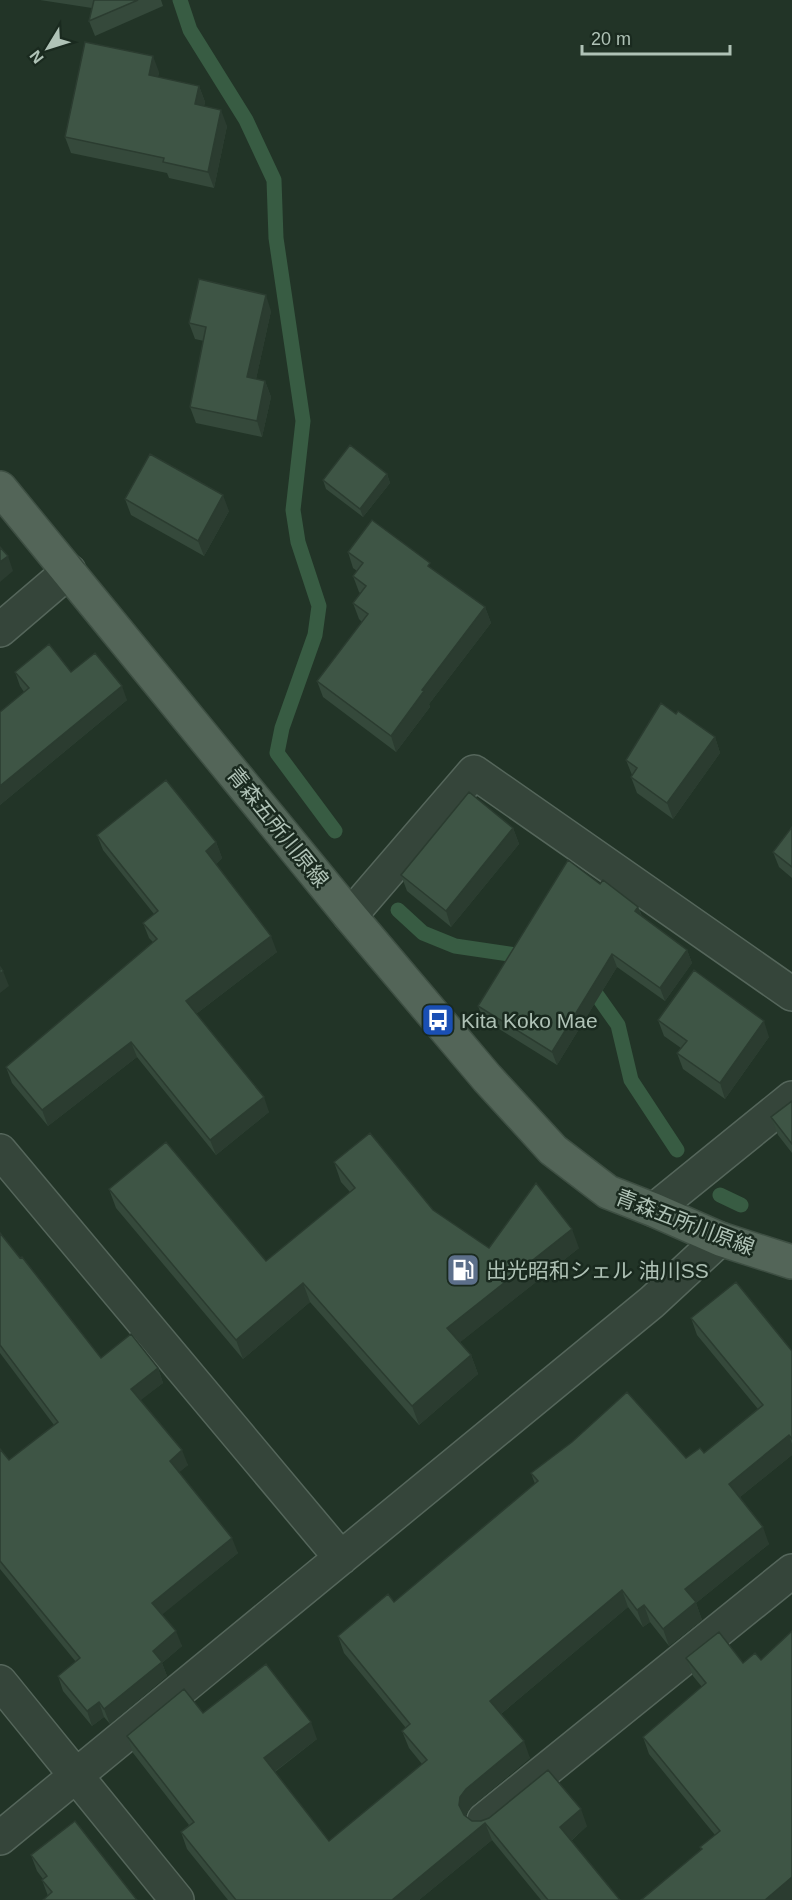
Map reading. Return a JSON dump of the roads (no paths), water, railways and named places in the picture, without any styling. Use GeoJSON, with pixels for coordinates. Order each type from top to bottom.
{"type":"FeatureCollection","features":[{"type":"Feature","properties":{"kind":"main road","name":"青森五所川原線"},"geometry":{"type":"LineString","coordinates":[[0,488],[350,916],[487,1078],[553,1150],[608,1192],[720,1239],[792,1262]]}},
{"type":"Feature","properties":{"kind":"street"},"geometry":{"type":"LineString","coordinates":[[0,630],[69,571]]}},
{"type":"Feature","properties":{"kind":"street"},"geometry":{"type":"LineString","coordinates":[[350,916],[474,772],[792,994]]}},
{"type":"Feature","properties":{"kind":"street"},"geometry":{"type":"LineString","coordinates":[[654,1210],[792,1098]]}},
{"type":"Feature","properties":{"kind":"street"},"geometry":{"type":"LineString","coordinates":[[0,1150],[340,1558]]}},
{"type":"Feature","properties":{"kind":"street"},"geometry":{"type":"LineString","coordinates":[[0,1838],[652,1302],[720,1239]]}},
{"type":"Feature","properties":{"kind":"street"},"geometry":{"type":"LineString","coordinates":[[484,1820],[792,1571]]}},
{"type":"Feature","properties":{"kind":"street"},"geometry":{"type":"LineString","coordinates":[[0,1682],[177,1900]]}},
{"type":"Feature","properties":{"kind":"waterway"},"geometry":{"type":"LineString","coordinates":[[180,0],[190,30],[246,120],[274,180],[276,238],[303,421],[293,510],[298,542],[319,606],[315,635],[282,728],[277,753],[335,831]]}},
{"type":"Feature","properties":{"kind":"waterway"},"geometry":{"type":"LineString","coordinates":[[398,910],[423,933],[455,946],[530,957]]}},
{"type":"Feature","properties":{"kind":"waterway"},"geometry":{"type":"LineString","coordinates":[[583,983],[594,991],[618,1025],[631,1080],[677,1150]]}},
{"type":"Feature","properties":{"kind":"waterway"},"geometry":{"type":"LineString","coordinates":[[720,1195],[741,1205]]}},
{"type":"Feature","properties":{"kind":"place","name":"Kita Koko Mae"},"geometry":{"type":"Point","coordinates":[438,1020]}},
{"type":"Feature","properties":{"kind":"place","name":"出光昭和シェル 油川SS"},"geometry":{"type":"Point","coordinates":[463,1270]}}]}
